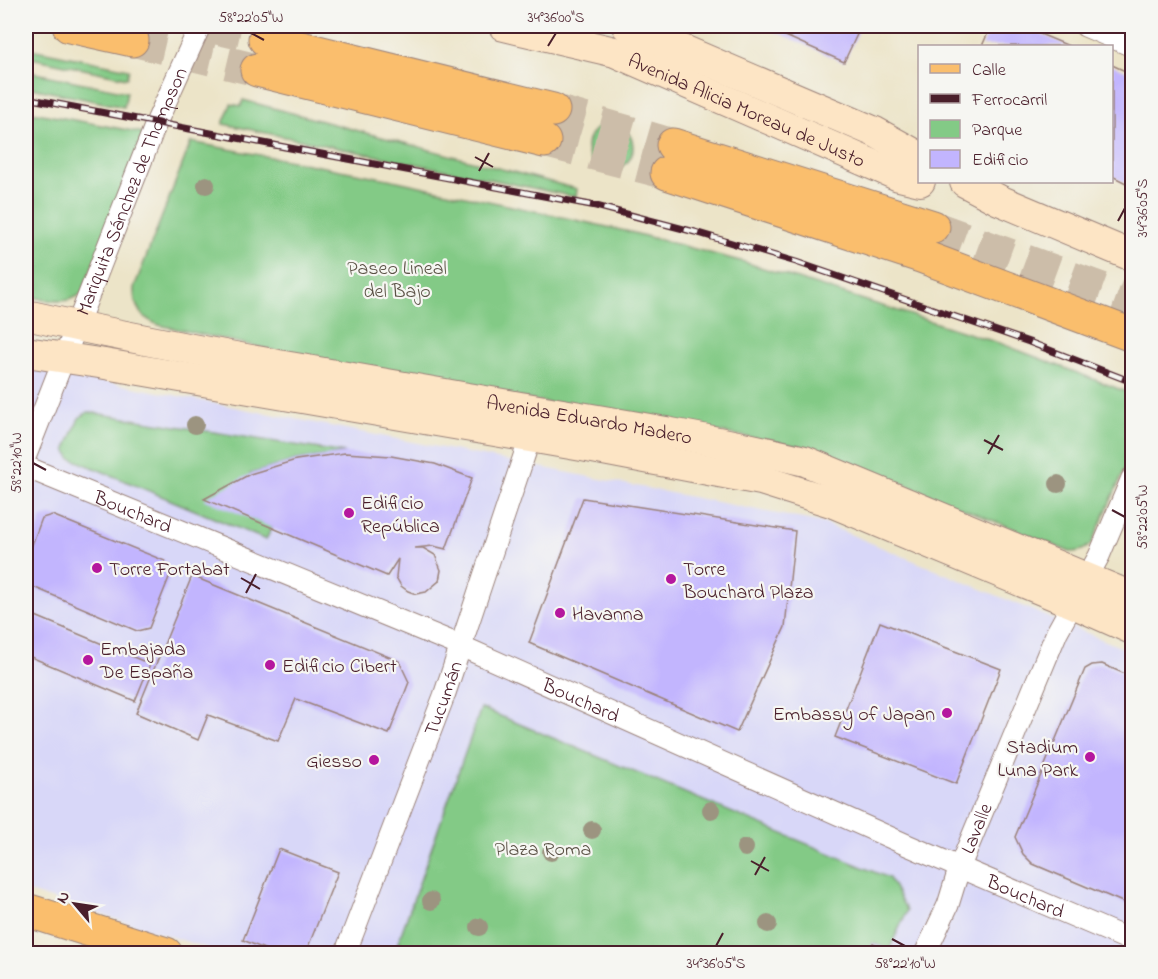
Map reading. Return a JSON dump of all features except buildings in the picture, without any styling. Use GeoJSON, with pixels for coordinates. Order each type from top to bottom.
{"type":"FeatureCollection","features":[{"type":"Feature","properties":{"kind":"main road"},"geometry":{"type":"LineString","coordinates":[[69,26],[132,40]]}},
{"type":"Feature","properties":{"kind":"main road","name":"Avenida Alicia Moreau de Justo"},"geometry":{"type":"LineString","coordinates":[[504,26],[615,52],[899,176],[918,180]]}},
{"type":"Feature","properties":{"kind":"main road","name":"Avenida Alicia Moreau de Justo"},"geometry":{"type":"LineString","coordinates":[[627,26],[875,132],[918,156]]}},
{"type":"Feature","properties":{"kind":"main road"},"geometry":{"type":"LineString","coordinates":[[544,141],[261,54],[553,110]]}},
{"type":"Feature","properties":{"kind":"main road"},"geometry":{"type":"LineString","coordinates":[[933,227],[670,159],[1132,335]]}},
{"type":"Feature","properties":{"kind":"main road","name":"Avenida Alicia Moreau de Justo"},"geometry":{"type":"LineString","coordinates":[[929,183],[999,200]]}},
{"type":"Feature","properties":{"kind":"main road","name":"Avenida Alicia Moreau de Justo"},"geometry":{"type":"LineString","coordinates":[[967,183],[999,200],[1132,256]]}},
{"type":"Feature","properties":{"kind":"main road","name":"Avenida Eduardo Madero"},"geometry":{"type":"LineString","coordinates":[[26,315],[362,379],[584,417],[805,461],[1080,590],[1132,629]]}},
{"type":"Feature","properties":{"kind":"main road","name":"Avenida Eduardo Madero"},"geometry":{"type":"LineString","coordinates":[[26,352],[720,471],[798,491],[1080,590],[1132,597]]}},
{"type":"Feature","properties":{"kind":"main road"},"geometry":{"type":"LineString","coordinates":[[26,910],[166,954]]}},
{"type":"Feature","properties":{"kind":"street","name":"Mariquita Sánchez de Thompson"},"geometry":{"type":"LineString","coordinates":[[26,455],[157,122],[200,26]]}},
{"type":"Feature","properties":{"kind":"street"},"geometry":{"type":"LineString","coordinates":[[1085,26],[1132,46]]}},
{"type":"Feature","properties":{"kind":"street","name":"Tucumán"},"geometry":{"type":"LineString","coordinates":[[345,954],[461,646],[530,438]]}},
{"type":"Feature","properties":{"kind":"street","name":"Bouchard"},"geometry":{"type":"LineString","coordinates":[[26,467],[461,646],[915,849],[960,866],[1132,941]]}},
{"type":"Feature","properties":{"kind":"street","name":"Lavalle"},"geometry":{"type":"LineString","coordinates":[[925,954],[948,905],[960,866],[1057,632],[1099,556],[1132,478]]}},
{"type":"Feature","properties":{"kind":"shaded area"},"geometry":{"type":"Polygon","coordinates":[[[26,366],[823,523],[1132,652],[1132,953],[223,953],[26,891],[26,366]]]}},
{"type":"Feature","properties":{"kind":"green space"},"geometry":{"type":"Polygon","coordinates":[[[26,48],[129,69],[127,78],[26,57],[26,48]]]}},
{"type":"Feature","properties":{"kind":"green space"},"geometry":{"type":"Polygon","coordinates":[[[26,71],[127,92],[124,107],[26,87],[26,71]]]}},
{"type":"Feature","properties":{"kind":"green space"},"geometry":{"type":"Polygon","coordinates":[[[243,100],[577,189],[576,197],[223,124],[231,104],[241,106],[243,100]]]}},
{"type":"Feature","properties":{"kind":"green space"},"geometry":{"type":"Polygon","coordinates":[[[26,111],[144,133],[82,293],[69,300],[55,301],[26,296],[26,111]]]}},
{"type":"Feature","properties":{"kind":"green space"},"geometry":{"type":"Polygon","coordinates":[[[610,124],[626,131],[633,147],[626,163],[610,170],[594,163],[587,147],[594,131],[610,124]]]}},
{"type":"Feature","properties":{"kind":"green space","name":"Paseo Lineal del Bajo"},"geometry":{"type":"Polygon","coordinates":[[[191,142],[388,179],[630,232],[744,262],[1002,344],[1132,394],[1132,453],[1092,543],[1082,550],[1070,552],[822,451],[806,447],[381,374],[159,325],[143,316],[135,301],[134,288],[191,142]]]}},
{"type":"Feature","properties":{"kind":"green space"},"geometry":{"type":"Polygon","coordinates":[[[88,412],[345,453],[296,460],[250,474],[272,527],[266,540],[70,458],[66,449],[79,418],[88,412]]]}},
{"type":"Feature","properties":{"kind":"green space","name":"Plaza Roma"},"geometry":{"type":"Polygon","coordinates":[[[481,708],[889,878],[907,911],[889,950],[873,943],[868,953],[394,954],[481,708]]]}},
{"type":"Feature","properties":{"kind":"tunnel"},"geometry":{"type":"LineString","coordinates":[[208,26],[265,39]]}},
{"type":"Feature","properties":{"kind":"tunnel"},"geometry":{"type":"LineString","coordinates":[[132,40],[257,70]]}},
{"type":"Feature","properties":{"kind":"tunnel"},"geometry":{"type":"LineString","coordinates":[[553,110],[673,145]]}},
{"type":"Feature","properties":{"kind":"tunnel"},"geometry":{"type":"LineString","coordinates":[[544,141],[667,173]]}},
{"type":"Feature","properties":{"kind":"tunnel"},"geometry":{"type":"LineString","coordinates":[[933,227],[1132,300]]}},
{"type":"Feature","properties":{"kind":"railway"},"geometry":{"type":"LineString","coordinates":[[26,98],[596,206],[796,262],[1029,342],[1132,382]]}},
{"type":"Feature","properties":{"kind":"place","name":"Edificio República"},"geometry":{"type":"Point","coordinates":[349,513]}},
{"type":"Feature","properties":{"kind":"place","name":"Torre Fortabat"},"geometry":{"type":"Point","coordinates":[97,568]}},
{"type":"Feature","properties":{"kind":"place","name":"Torre Bouchard Plaza"},"geometry":{"type":"Point","coordinates":[671,579]}},
{"type":"Feature","properties":{"kind":"place","name":"Havanna"},"geometry":{"type":"Point","coordinates":[560,613]}},
{"type":"Feature","properties":{"kind":"place","name":"Embajada De España"},"geometry":{"type":"Point","coordinates":[88,660]}},
{"type":"Feature","properties":{"kind":"place","name":"Edificio Cibert"},"geometry":{"type":"Point","coordinates":[270,665]}},
{"type":"Feature","properties":{"kind":"place","name":"Embassy of Japan"},"geometry":{"type":"Point","coordinates":[947,713]}},
{"type":"Feature","properties":{"kind":"place","name":"Stadium Luna Park"},"geometry":{"type":"Point","coordinates":[1090,757]}},
{"type":"Feature","properties":{"kind":"place","name":"Giesso"},"geometry":{"type":"Point","coordinates":[374,760]}}]}
